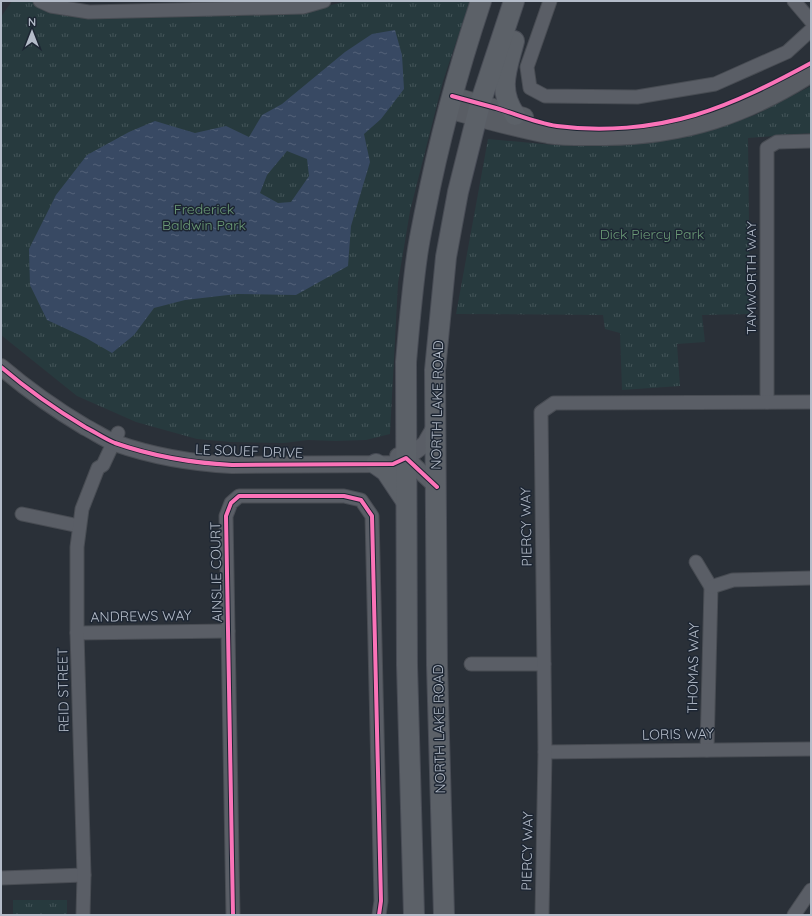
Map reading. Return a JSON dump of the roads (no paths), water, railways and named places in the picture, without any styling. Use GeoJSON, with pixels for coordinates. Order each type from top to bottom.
{"type":"FeatureCollection","features":[{"type":"Feature","properties":{"kind":"main road","name":"NORTH LAKE ROAD"},"geometry":{"type":"LineString","coordinates":[[414,915],[407,666],[406,362],[417,255],[432,175],[463,55],[481,1]]}},
{"type":"Feature","properties":{"kind":"main road","name":"NORTH LAKE ROAD"},"geometry":{"type":"LineString","coordinates":[[444,915],[437,665],[437,487],[435,370],[446,257],[458,192],[478,110],[514,1]]}},
{"type":"Feature","properties":{"kind":"main road"},"geometry":{"type":"LineString","coordinates":[[515,115],[506,98],[505,79],[507,62],[526,1]]}},
{"type":"Feature","properties":{"kind":"main road"},"geometry":{"type":"LineString","coordinates":[[450,103],[478,110],[515,115],[549,124],[578,128],[629,127],[694,116],[724,105],[784,78],[811,63]]}},
{"type":"Feature","properties":{"kind":"main road"},"geometry":{"type":"LineString","coordinates":[[478,110],[526,129],[549,134],[573,136],[629,136],[662,132],[720,118],[747,108],[770,97],[811,73]]}},
{"type":"Feature","properties":{"kind":"main road"},"geometry":{"type":"LineString","coordinates":[[376,464],[386,471],[406,501]]}},
{"type":"Feature","properties":{"kind":"street"},"geometry":{"type":"LineString","coordinates":[[40,1],[52,6],[89,12],[303,7],[324,1]]}},
{"type":"Feature","properties":{"kind":"street"},"geometry":{"type":"LineString","coordinates":[[550,1],[527,67],[530,88],[545,96],[637,97],[715,84],[787,52],[811,30]]}},
{"type":"Feature","properties":{"kind":"street"},"geometry":{"type":"LineString","coordinates":[[794,1],[811,21]]}},
{"type":"Feature","properties":{"kind":"street","name":"TAMWORTH WAY"},"geometry":{"type":"LineString","coordinates":[[767,402],[767,148],[777,142],[811,141]]}},
{"type":"Feature","properties":{"kind":"street","name":"LE SOUEF DRIVE"},"geometry":{"type":"LineString","coordinates":[[1,354],[55,398],[112,436],[170,448],[215,455],[392,455],[406,458]]}},
{"type":"Feature","properties":{"kind":"street","name":"LE SOUEF DRIVE"},"geometry":{"type":"LineString","coordinates":[[1,367],[30,391],[56,409],[112,436],[157,455],[211,464],[393,464],[406,458],[425,444],[436,425]]}},
{"type":"Feature","properties":{"kind":"street","name":"PIERCY WAY"},"geometry":{"type":"LineString","coordinates":[[542,915],[545,752],[541,412],[554,403],[811,402]]}},
{"type":"Feature","properties":{"kind":"street","name":"REID STREET"},"geometry":{"type":"LineString","coordinates":[[83,915],[84,876],[77,633],[77,547],[82,509],[98,468],[103,464],[112,436]]}},
{"type":"Feature","properties":{"kind":"street"},"geometry":{"type":"LineString","coordinates":[[406,458],[437,487]]}},
{"type":"Feature","properties":{"kind":"street","name":"AINSLIE COURT"},"geometry":{"type":"LineString","coordinates":[[233,915],[226,516],[231,503],[239,496],[344,496],[361,500],[372,516],[381,901],[379,915]]}},
{"type":"Feature","properties":{"kind":"street"},"geometry":{"type":"LineString","coordinates":[[22,514],[79,526]]}},
{"type":"Feature","properties":{"kind":"street"},"geometry":{"type":"LineString","coordinates":[[696,562],[711,588],[733,580],[811,578]]}},
{"type":"Feature","properties":{"kind":"street","name":"THOMAS WAY"},"geometry":{"type":"LineString","coordinates":[[707,750],[711,588]]}},
{"type":"Feature","properties":{"kind":"street","name":"ANDREWS WAY"},"geometry":{"type":"LineString","coordinates":[[77,633],[228,631]]}},
{"type":"Feature","properties":{"kind":"street"},"geometry":{"type":"LineString","coordinates":[[471,664],[544,664]]}},
{"type":"Feature","properties":{"kind":"street","name":"LORIS WAY"},"geometry":{"type":"LineString","coordinates":[[545,752],[811,749]]}},
{"type":"Feature","properties":{"kind":"street"},"geometry":{"type":"LineString","coordinates":[[1,878],[84,876]]}},
{"type":"Feature","properties":{"kind":"street"},"geometry":{"type":"LineString","coordinates":[[794,915],[811,890]]}},
{"type":"Feature","properties":{"kind":"water"},"geometry":{"type":"Polygon","coordinates":[[[395,30],[402,55],[404,89],[381,119],[364,134],[370,162],[351,226],[348,266],[296,295],[237,294],[185,300],[154,308],[134,335],[112,353],[86,338],[47,320],[30,285],[29,249],[56,195],[87,155],[129,132],[155,121],[195,133],[226,126],[249,137],[262,115],[282,104],[345,52],[372,34],[395,30]],[[287,151],[267,175],[260,193],[278,203],[291,202],[309,176],[307,159],[287,151]]]}},
{"type":"Feature","properties":{"kind":"park label","name":"Frederick Baldwin Park"},"geometry":{"type":"Point","coordinates":[204,218]}},
{"type":"Feature","properties":{"kind":"park label","name":"Dick Piercy Park"},"geometry":{"type":"Point","coordinates":[652,234]}}]}
